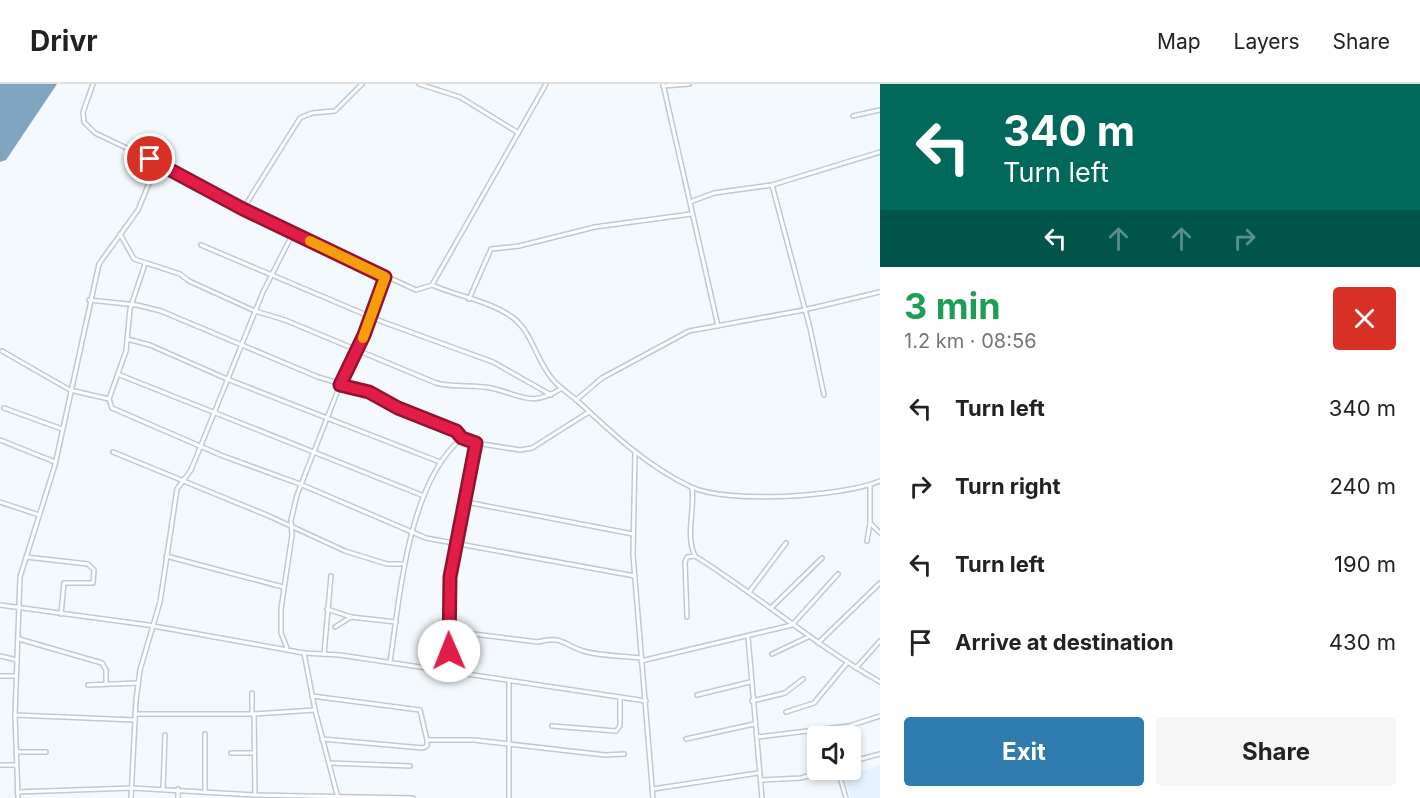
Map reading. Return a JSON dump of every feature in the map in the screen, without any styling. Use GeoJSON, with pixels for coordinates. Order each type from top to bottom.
{"type":"FeatureCollection","features":[{"type":"Feature","properties":{"kind":"street"},"geometry":{"type":"LineString","coordinates":[[93,84],[83,112],[88,128],[243,209],[385,277],[416,290],[432,285],[507,314],[517,321],[529,336],[540,363],[562,388],[658,470],[692,488],[715,493],[798,496],[836,493],[880,481]]}},
{"type":"Feature","properties":{"kind":"street"},"geometry":{"type":"LineString","coordinates":[[243,209],[300,118],[312,113],[335,111],[362,84]]}},
{"type":"Feature","properties":{"kind":"street"},"geometry":{"type":"LineString","coordinates":[[419,84],[460,97],[517,132]]}},
{"type":"Feature","properties":{"kind":"street"},"geometry":{"type":"LineString","coordinates":[[432,285],[546,84]]}},
{"type":"Feature","properties":{"kind":"street"},"geometry":{"type":"LineString","coordinates":[[689,84],[663,85],[718,326]]}},
{"type":"Feature","properties":{"kind":"street"},"geometry":{"type":"LineString","coordinates":[[853,116],[880,110]]}},
{"type":"Feature","properties":{"kind":"street"},"geometry":{"type":"LineString","coordinates":[[690,202],[714,193],[772,186],[880,152]]}},
{"type":"Feature","properties":{"kind":"street"},"geometry":{"type":"LineString","coordinates":[[18,798],[15,716],[19,584],[55,462],[89,300],[99,264],[138,210],[157,163]]}},
{"type":"Feature","properties":{"kind":"street"},"geometry":{"type":"LineString","coordinates":[[772,186],[824,395]]}},
{"type":"Feature","properties":{"kind":"street"},"geometry":{"type":"LineString","coordinates":[[469,299],[491,249],[519,246],[596,227],[691,214]]}},
{"type":"Feature","properties":{"kind":"street"},"geometry":{"type":"LineString","coordinates":[[131,798],[138,683],[160,603],[175,497],[181,481],[191,470],[255,311],[293,233]]}},
{"type":"Feature","properties":{"kind":"street"},"geometry":{"type":"LineString","coordinates":[[120,234],[133,258],[145,264],[180,273],[189,281],[255,311],[285,320],[444,386],[492,388],[533,400],[551,395],[562,388]]}},
{"type":"Feature","properties":{"kind":"street"},"geometry":{"type":"LineString","coordinates":[[201,245],[271,277],[494,362],[551,395]]}},
{"type":"Feature","properties":{"kind":"street"},"geometry":{"type":"LineString","coordinates":[[145,264],[131,304],[120,375],[109,399],[112,408],[201,447],[300,484],[412,534],[457,545],[635,576]]}},
{"type":"Feature","properties":{"kind":"street"},"geometry":{"type":"LineString","coordinates":[[286,648],[281,633],[284,587],[291,520],[300,484],[329,418],[340,385],[372,317],[385,277]]}},
{"type":"Feature","properties":{"kind":"street"},"geometry":{"type":"LineString","coordinates":[[576,400],[594,383],[674,338],[689,332],[804,310],[880,292]]}},
{"type":"Feature","properties":{"kind":"street"},"geometry":{"type":"LineString","coordinates":[[89,300],[131,304],[161,311],[340,385],[369,392],[398,408],[456,431],[462,438],[476,443],[520,450],[532,448],[589,412]]}},
{"type":"Feature","properties":{"kind":"street"},"geometry":{"type":"LineString","coordinates":[[127,339],[150,345],[227,379],[440,462]]}},
{"type":"Feature","properties":{"kind":"street"},"geometry":{"type":"LineString","coordinates":[[2,351],[70,390],[109,399]]}},
{"type":"Feature","properties":{"kind":"street"},"geometry":{"type":"LineString","coordinates":[[120,375],[424,496]]}},
{"type":"Feature","properties":{"kind":"street"},"geometry":{"type":"LineString","coordinates":[[4,408],[62,429]]}},
{"type":"Feature","properties":{"kind":"street"},"geometry":{"type":"LineString","coordinates":[[390,662],[404,564],[424,496],[448,449],[462,438]]}},
{"type":"Feature","properties":{"kind":"street"},"geometry":{"type":"LineString","coordinates":[[0,440],[55,462]]}},
{"type":"Feature","properties":{"kind":"street"},"geometry":{"type":"LineString","coordinates":[[449,672],[450,577],[476,443]]}},
{"type":"Feature","properties":{"kind":"street"},"geometry":{"type":"LineString","coordinates":[[113,452],[365,559],[404,564]]}},
{"type":"Feature","properties":{"kind":"street"},"geometry":{"type":"LineString","coordinates":[[635,452],[633,534],[635,576],[653,798]]}},
{"type":"Feature","properties":{"kind":"street"},"geometry":{"type":"LineString","coordinates":[[867,541],[870,522],[870,485]]}},
{"type":"Feature","properties":{"kind":"street"},"geometry":{"type":"LineString","coordinates":[[692,488],[694,507],[690,544],[695,556],[750,591],[808,637],[880,682]]}},
{"type":"Feature","properties":{"kind":"street"},"geometry":{"type":"LineString","coordinates":[[0,502],[39,515]]}},
{"type":"Feature","properties":{"kind":"street"},"geometry":{"type":"LineString","coordinates":[[466,502],[633,534]]}},
{"type":"Feature","properties":{"kind":"street"},"geometry":{"type":"LineString","coordinates":[[870,522],[880,533]]}},
{"type":"Feature","properties":{"kind":"street"},"geometry":{"type":"LineString","coordinates":[[750,591],[786,543]]}},
{"type":"Feature","properties":{"kind":"street"},"geometry":{"type":"LineString","coordinates":[[26,556],[88,564],[93,570],[93,584],[64,583],[61,614]]}},
{"type":"Feature","properties":{"kind":"street"},"geometry":{"type":"LineString","coordinates":[[166,556],[284,587]]}},
{"type":"Feature","properties":{"kind":"street"},"geometry":{"type":"LineString","coordinates":[[687,617],[685,562],[687,557],[695,556]]}},
{"type":"Feature","properties":{"kind":"street"},"geometry":{"type":"LineString","coordinates":[[771,608],[822,558]]}},
{"type":"Feature","properties":{"kind":"street"},"geometry":{"type":"LineString","coordinates":[[449,631],[538,642],[548,640],[567,642],[582,651],[641,660],[792,625],[838,574]]}},
{"type":"Feature","properties":{"kind":"street"},"geometry":{"type":"LineString","coordinates":[[324,654],[331,576]]}},
{"type":"Feature","properties":{"kind":"street"},"geometry":{"type":"LineString","coordinates":[[818,643],[880,583]]}},
{"type":"Feature","properties":{"kind":"street"},"geometry":{"type":"LineString","coordinates":[[0,605],[152,626],[304,652],[390,662],[646,701]]}},
{"type":"Feature","properties":{"kind":"street"},"geometry":{"type":"LineString","coordinates":[[327,609],[351,617],[396,622]]}},
{"type":"Feature","properties":{"kind":"street"},"geometry":{"type":"LineString","coordinates":[[335,627],[351,617]]}},
{"type":"Feature","properties":{"kind":"street"},"geometry":{"type":"LineString","coordinates":[[748,637],[758,773],[761,780],[762,798]]}},
{"type":"Feature","properties":{"kind":"street"},"geometry":{"type":"LineString","coordinates":[[772,654],[808,637]]}},
{"type":"Feature","properties":{"kind":"street"},"geometry":{"type":"LineString","coordinates":[[18,639],[102,663],[106,670],[106,684]]}},
{"type":"Feature","properties":{"kind":"street"},"geometry":{"type":"LineString","coordinates":[[856,668],[880,640]]}},
{"type":"Feature","properties":{"kind":"street"},"geometry":{"type":"LineString","coordinates":[[304,652],[315,710],[338,797]]}},
{"type":"Feature","properties":{"kind":"street"},"geometry":{"type":"LineString","coordinates":[[0,656],[17,660]]}},
{"type":"Feature","properties":{"kind":"street"},"geometry":{"type":"LineString","coordinates":[[786,712],[814,703],[848,662]]}},
{"type":"Feature","properties":{"kind":"street"},"geometry":{"type":"LineString","coordinates":[[0,676],[16,676]]}},
{"type":"Feature","properties":{"kind":"street"},"geometry":{"type":"LineString","coordinates":[[752,701],[785,693],[803,679]]}},
{"type":"Feature","properties":{"kind":"street"},"geometry":{"type":"LineString","coordinates":[[509,681],[509,798]]}},
{"type":"Feature","properties":{"kind":"street"},"geometry":{"type":"LineString","coordinates":[[697,695],[751,682]]}},
{"type":"Feature","properties":{"kind":"street"},"geometry":{"type":"LineString","coordinates":[[88,685],[138,683]]}},
{"type":"Feature","properties":{"kind":"street"},"geometry":{"type":"LineString","coordinates":[[252,693],[255,795]]}},
{"type":"Feature","properties":{"kind":"street"},"geometry":{"type":"LineString","coordinates":[[312,696],[420,710],[427,746],[423,748],[322,739]]}},
{"type":"Feature","properties":{"kind":"street"},"geometry":{"type":"LineString","coordinates":[[552,726],[619,729],[620,697]]}},
{"type":"Feature","properties":{"kind":"street"},"geometry":{"type":"LineString","coordinates":[[135,714],[253,714],[315,710]]}},
{"type":"Feature","properties":{"kind":"street"},"geometry":{"type":"LineString","coordinates":[[15,716],[135,720]]}},
{"type":"Feature","properties":{"kind":"street"},"geometry":{"type":"LineString","coordinates":[[757,737],[849,726],[880,716]]}},
{"type":"Feature","properties":{"kind":"street"},"geometry":{"type":"LineString","coordinates":[[686,739],[755,724]]}},
{"type":"Feature","properties":{"kind":"street"},"geometry":{"type":"LineString","coordinates":[[205,734],[205,792]]}},
{"type":"Feature","properties":{"kind":"street"},"geometry":{"type":"LineString","coordinates":[[163,789],[165,735]]}},
{"type":"Feature","properties":{"kind":"street"},"geometry":{"type":"LineString","coordinates":[[427,740],[474,740],[624,754]]}},
{"type":"Feature","properties":{"kind":"street"},"geometry":{"type":"LineString","coordinates":[[16,752],[46,752]]}},
{"type":"Feature","properties":{"kind":"street"},"geometry":{"type":"LineString","coordinates":[[231,753],[254,753]]}},
{"type":"Feature","properties":{"kind":"street"},"geometry":{"type":"LineString","coordinates":[[861,759],[880,754]]}},
{"type":"Feature","properties":{"kind":"street"},"geometry":{"type":"LineString","coordinates":[[329,764],[410,766]]}},
{"type":"Feature","properties":{"kind":"street"},"geometry":{"type":"LineString","coordinates":[[0,765],[16,765]]}},
{"type":"Feature","properties":{"kind":"street"},"geometry":{"type":"LineString","coordinates":[[654,789],[758,773]]}},
{"type":"Feature","properties":{"kind":"street"},"geometry":{"type":"LineString","coordinates":[[761,780],[807,776]]}},
{"type":"Feature","properties":{"kind":"street"},"geometry":{"type":"LineString","coordinates":[[841,780],[846,798]]}},
{"type":"Feature","properties":{"kind":"street"},"geometry":{"type":"LineString","coordinates":[[18,792],[132,788],[177,789],[227,796],[413,798]]}},
{"type":"Feature","properties":{"kind":"street"},"geometry":{"type":"LineString","coordinates":[[177,789],[178,798]]}},
{"type":"Feature","properties":{"kind":"shaded area"},"geometry":{"type":"Polygon","coordinates":[[[880,765],[880,798],[851,798],[845,780],[861,780],[861,771],[880,765]]]}},
{"type":"Feature","properties":{"kind":"water"},"geometry":{"type":"Polygon","coordinates":[[[0,84],[57,84],[6,160],[0,162],[0,84]]]}},
{"type":"Feature","properties":{"kind":"slow traffic"},"geometry":{"type":"LineString","coordinates":[[310,241],[385,277],[363,338]]}},
{"type":"Feature","properties":{"kind":"route"},"geometry":{"type":"LineString","coordinates":[[150,159],[243,209],[385,277],[372,317],[340,385],[357,387],[369,392],[398,408],[456,431],[462,438],[476,443],[450,577],[449,651]]}}]}
